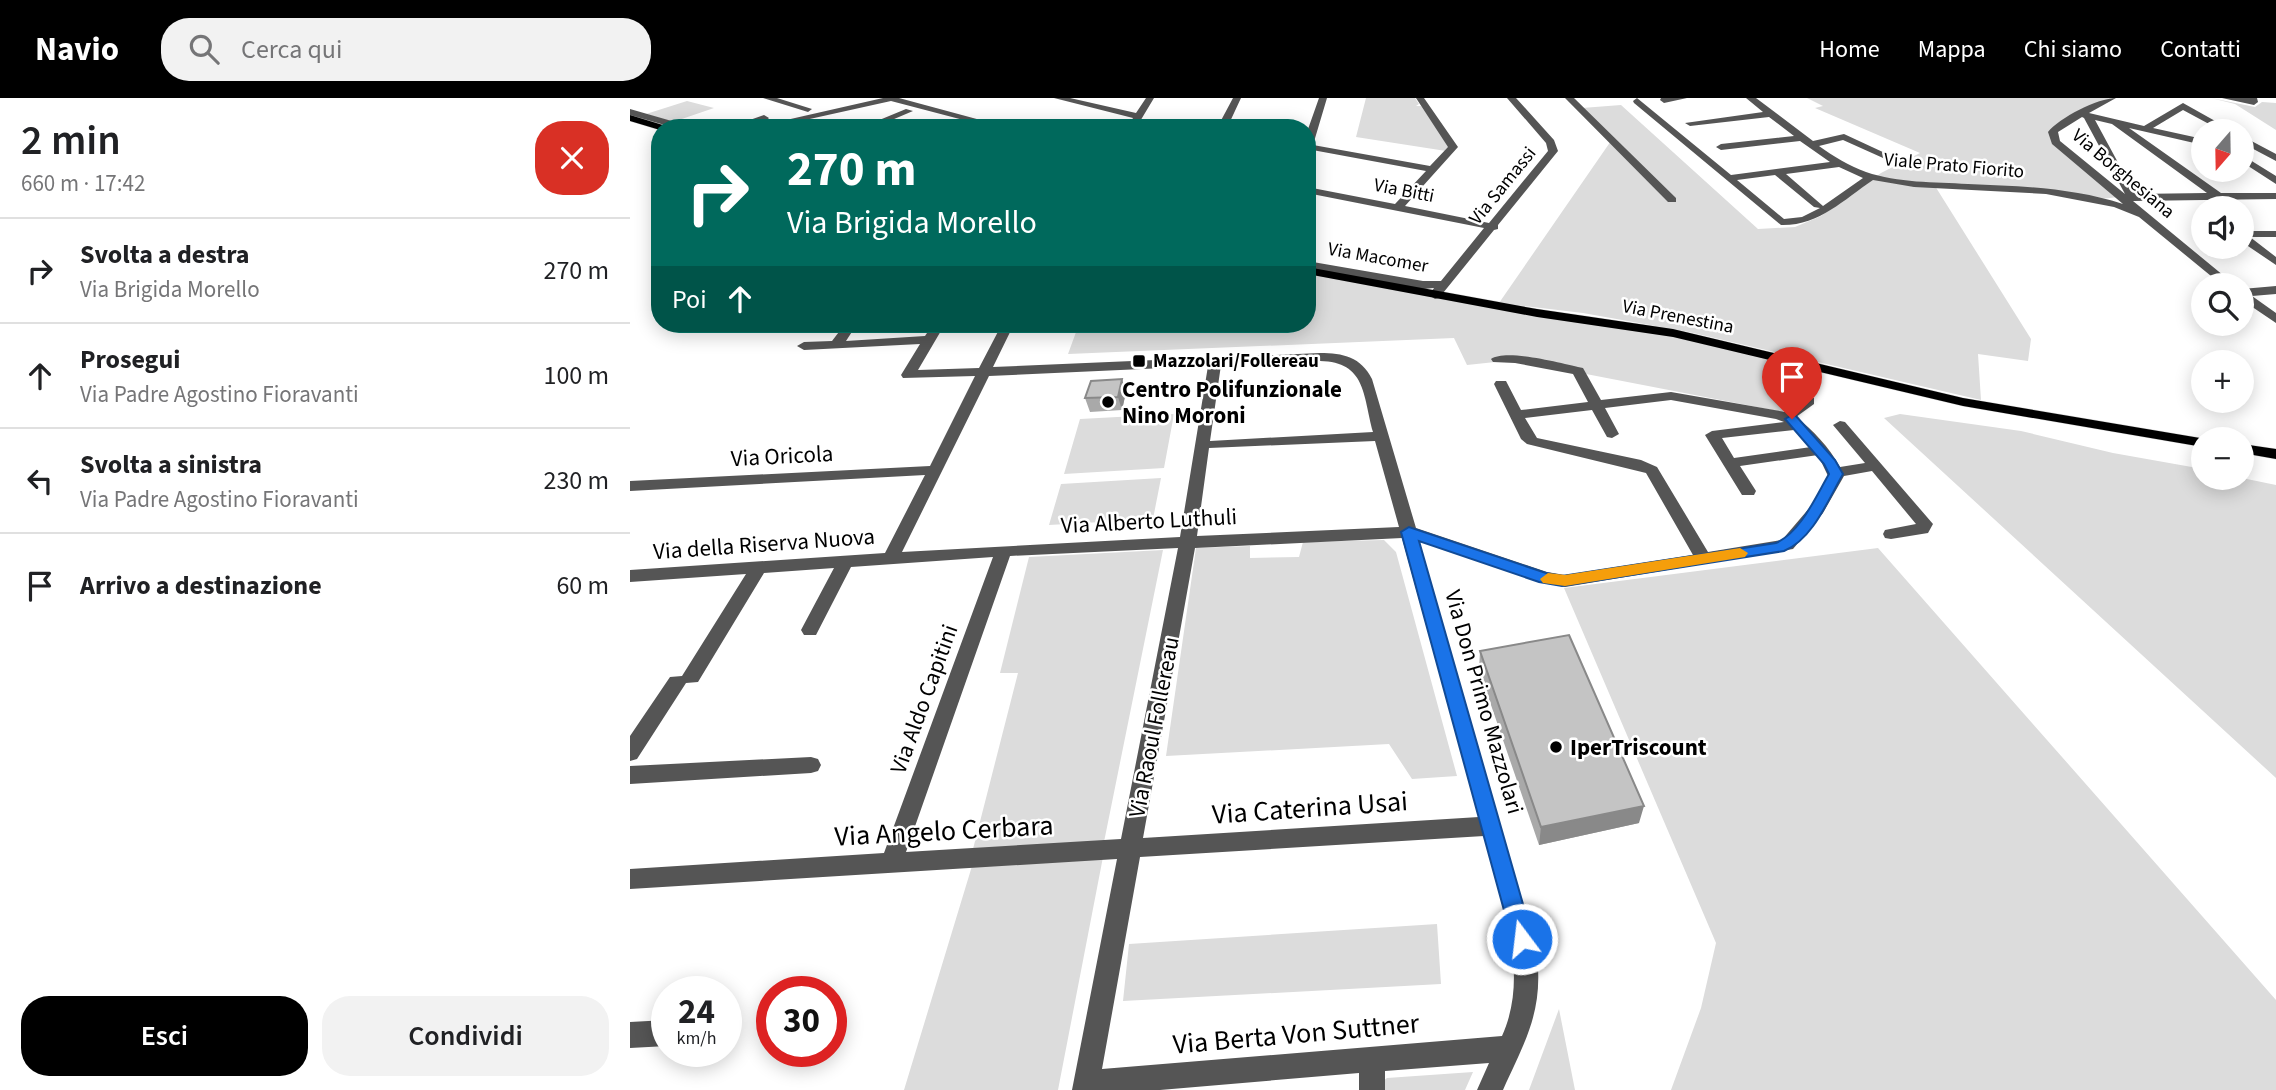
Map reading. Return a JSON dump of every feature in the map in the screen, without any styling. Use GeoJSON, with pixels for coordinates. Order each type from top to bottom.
{"type":"FeatureCollection","features":[{"type":"Feature","properties":{"kind":"main road"},"geometry":{"type":"LineString","coordinates":[[630,118],[651,124]]}},
{"type":"Feature","properties":{"kind":"main road","name":"Via Prenestina"},"geometry":{"type":"LineString","coordinates":[[1316,271],[1439,289],[1537,313],[1674,333],[1964,402],[2191,441]]}},
{"type":"Feature","properties":{"kind":"main road"},"geometry":{"type":"LineString","coordinates":[[2254,451],[2276,454]]}},
{"type":"Feature","properties":{"kind":"street"},"geometry":{"type":"LineString","coordinates":[[767,98],[808,109]]}},
{"type":"Feature","properties":{"kind":"street"},"geometry":{"type":"LineString","coordinates":[[773,119],[860,98],[948,119]]}},
{"type":"Feature","properties":{"kind":"street"},"geometry":{"type":"LineString","coordinates":[[778,119],[891,98],[960,119]]}},
{"type":"Feature","properties":{"kind":"street"},"geometry":{"type":"LineString","coordinates":[[1058,98],[1079,100],[1138,116]]}},
{"type":"Feature","properties":{"kind":"street"},"geometry":{"type":"LineString","coordinates":[[1136,119],[1150,98]]}},
{"type":"Feature","properties":{"kind":"street"},"geometry":{"type":"LineString","coordinates":[[1226,119],[1237,98]]}},
{"type":"Feature","properties":{"kind":"street"},"geometry":{"type":"LineString","coordinates":[[1316,122],[1323,98]]}},
{"type":"Feature","properties":{"kind":"street"},"geometry":{"type":"LineString","coordinates":[[1397,208],[1450,152],[1453,145],[1420,98]]}},
{"type":"Feature","properties":{"kind":"street","name":"Via Samassi"},"geometry":{"type":"LineString","coordinates":[[1439,289],[1490,230],[1554,148],[1511,98]]}},
{"type":"Feature","properties":{"kind":"street"},"geometry":{"type":"LineString","coordinates":[[1569,98],[1672,200]]}},
{"type":"Feature","properties":{"kind":"street"},"geometry":{"type":"LineString","coordinates":[[1664,100],[1683,98]]}},
{"type":"Feature","properties":{"kind":"street","name":"Viale Prato Fiorito"},"geometry":{"type":"LineString","coordinates":[[1749,98],[1841,164],[1871,177],[1910,184],[2054,191],[2104,200],[2141,214]]}},
{"type":"Feature","properties":{"kind":"street","name":"Via Borghesiana"},"geometry":{"type":"LineString","coordinates":[[2112,98],[2055,129],[2053,138],[2093,183],[2115,193],[2214,273]]}},
{"type":"Feature","properties":{"kind":"street"},"geometry":{"type":"LineString","coordinates":[[2226,98],[2254,102],[2253,98]]}},
{"type":"Feature","properties":{"kind":"street"},"geometry":{"type":"LineString","coordinates":[[1631,99],[1778,220],[1790,223],[1818,213],[1871,177]]}},
{"type":"Feature","properties":{"kind":"street"},"geometry":{"type":"LineString","coordinates":[[2145,129],[2183,106],[2206,119]]}},
{"type":"Feature","properties":{"kind":"street"},"geometry":{"type":"LineString","coordinates":[[888,119],[909,111]]}},
{"type":"Feature","properties":{"kind":"street"},"geometry":{"type":"LineString","coordinates":[[630,112],[654,119]]}},
{"type":"Feature","properties":{"kind":"street"},"geometry":{"type":"LineString","coordinates":[[1690,123],[1772,114]]}},
{"type":"Feature","properties":{"kind":"street"},"geometry":{"type":"LineString","coordinates":[[2084,115],[2191,139]]}},
{"type":"Feature","properties":{"kind":"street"},"geometry":{"type":"LineString","coordinates":[[2084,115],[2132,198]]}},
{"type":"Feature","properties":{"kind":"street"},"geometry":{"type":"LineString","coordinates":[[2115,122],[2218,196]]}},
{"type":"Feature","properties":{"kind":"street"},"geometry":{"type":"LineString","coordinates":[[1721,147],[1844,137],[1895,160]]}},
{"type":"Feature","properties":{"kind":"street"},"geometry":{"type":"LineString","coordinates":[[2254,146],[2276,159]]}},
{"type":"Feature","properties":{"kind":"street"},"geometry":{"type":"LineString","coordinates":[[1316,147],[1432,169]]}},
{"type":"Feature","properties":{"kind":"street"},"geometry":{"type":"LineString","coordinates":[[2254,154],[2276,159]]}},
{"type":"Feature","properties":{"kind":"street"},"geometry":{"type":"LineString","coordinates":[[1729,178],[1841,164]]}},
{"type":"Feature","properties":{"kind":"street"},"geometry":{"type":"LineString","coordinates":[[2254,166],[2276,181]]}},
{"type":"Feature","properties":{"kind":"street"},"geometry":{"type":"LineString","coordinates":[[1777,172],[1818,205]]}},
{"type":"Feature","properties":{"kind":"street","name":"Viale Prato Fiorito"},"geometry":{"type":"LineString","coordinates":[[2054,191],[2093,183]]}},
{"type":"Feature","properties":{"kind":"street","name":"Via Bitti"},"geometry":{"type":"LineString","coordinates":[[1316,192],[1490,230]]}},
{"type":"Feature","properties":{"kind":"street","name":"Viale Prato Fiorito"},"geometry":{"type":"LineString","coordinates":[[2104,200],[2115,193],[2132,198],[2190,197]]}},
{"type":"Feature","properties":{"kind":"street","name":"Viale Prato Fiorito"},"geometry":{"type":"LineString","coordinates":[[2254,196],[2276,196]]}},
{"type":"Feature","properties":{"kind":"street","name":"Via Bitti"},"geometry":{"type":"LineString","coordinates":[[1316,200],[1490,230]]}},
{"type":"Feature","properties":{"kind":"street"},"geometry":{"type":"LineString","coordinates":[[2254,235],[2276,234]]}},
{"type":"Feature","properties":{"kind":"street"},"geometry":{"type":"LineString","coordinates":[[2254,245],[2276,262]]}},
{"type":"Feature","properties":{"kind":"street","name":"Via Macomer"},"geometry":{"type":"LineString","coordinates":[[1316,266],[1439,289]]}},
{"type":"Feature","properties":{"kind":"street"},"geometry":{"type":"LineString","coordinates":[[2254,293],[2276,290]]}},
{"type":"Feature","properties":{"kind":"street"},"geometry":{"type":"LineString","coordinates":[[2254,303],[2276,319]]}},
{"type":"Feature","properties":{"kind":"street"},"geometry":{"type":"LineString","coordinates":[[836,345],[844,333]]}},
{"type":"Feature","properties":{"kind":"street"},"geometry":{"type":"LineString","coordinates":[[804,346],[929,340],[933,333]]}},
{"type":"Feature","properties":{"kind":"street","name":"Via della Riserva Nuova"},"geometry":{"type":"LineString","coordinates":[[630,576],[845,564],[891,558],[1004,333]]}},
{"type":"Feature","properties":{"kind":"street","name":"Via Don Primo Mazzolari"},"geometry":{"type":"LineString","coordinates":[[929,340],[908,375],[1320,357],[1353,361],[1364,376],[1492,826],[1527,963],[1525,1007],[1511,1048],[1490,1090]]}},
{"type":"Feature","properties":{"kind":"street"},"geometry":{"type":"LineString","coordinates":[[1498,359],[1515,359],[1578,371],[1612,434]]}},
{"type":"Feature","properties":{"kind":"street","name":"Via Raoul Follereau"},"geometry":{"type":"LineString","coordinates":[[1086,1086],[1188,541],[1215,362]]}},
{"type":"Feature","properties":{"kind":"street"},"geometry":{"type":"LineString","coordinates":[[1501,384],[1526,436],[1535,443],[1650,469],[1703,558]]}},
{"type":"Feature","properties":{"kind":"street"},"geometry":{"type":"LineString","coordinates":[[1409,532],[1545,578],[1565,581],[1776,548],[1790,543],[1817,509],[1835,478],[1836,472],[1820,450],[1793,421],[1674,396],[1516,415]]}},
{"type":"Feature","properties":{"kind":"street"},"geometry":{"type":"LineString","coordinates":[[1748,491],[1712,435],[1793,421],[1809,401]]}},
{"type":"Feature","properties":{"kind":"street"},"geometry":{"type":"LineString","coordinates":[[1840,425],[1925,524],[1922,529],[1891,534]]}},
{"type":"Feature","properties":{"kind":"street"},"geometry":{"type":"LineString","coordinates":[[1213,445],[1381,436]]}},
{"type":"Feature","properties":{"kind":"street"},"geometry":{"type":"LineString","coordinates":[[1729,463],[1820,450]]}},
{"type":"Feature","properties":{"kind":"street"},"geometry":{"type":"LineString","coordinates":[[1836,472],[1877,466]]}},
{"type":"Feature","properties":{"kind":"street","name":"Via Oricola"},"geometry":{"type":"LineString","coordinates":[[636,486],[936,470]]}},
{"type":"Feature","properties":{"kind":"street"},"geometry":{"type":"LineString","coordinates":[[630,501],[636,486]]}},
{"type":"Feature","properties":{"kind":"street","name":"Via Alberto Luthuli"},"geometry":{"type":"LineString","coordinates":[[891,558],[1409,532]]}},
{"type":"Feature","properties":{"kind":"street","name":"Via Aldo Capitini"},"geometry":{"type":"LineString","coordinates":[[891,864],[1003,551]]}},
{"type":"Feature","properties":{"kind":"street"},"geometry":{"type":"LineString","coordinates":[[810,630],[845,564]]}},
{"type":"Feature","properties":{"kind":"street"},"geometry":{"type":"LineString","coordinates":[[630,753],[684,679],[758,568]]}},
{"type":"Feature","properties":{"kind":"street"},"geometry":{"type":"LineString","coordinates":[[630,775],[811,765]]}},
{"type":"Feature","properties":{"kind":"street","name":"Via Caterina Usai"},"geometry":{"type":"LineString","coordinates":[[1131,849],[1492,826]]}},
{"type":"Feature","properties":{"kind":"street","name":"Via Angelo Cerbara"},"geometry":{"type":"LineString","coordinates":[[630,878],[1131,849]]}},
{"type":"Feature","properties":{"kind":"street"},"geometry":{"type":"LineString","coordinates":[[630,1035],[651,1034]]}},
{"type":"Feature","properties":{"kind":"street","name":"Via Berta Von Suttner"},"geometry":{"type":"LineString","coordinates":[[1086,1086],[1511,1048]]}},
{"type":"Feature","properties":{"kind":"street"},"geometry":{"type":"LineString","coordinates":[[1372,1060],[1372,1090]]}},
{"type":"Feature","properties":{"kind":"shaded area"},"geometry":{"type":"Polygon","coordinates":[[[1366,98],[1415,98],[1419,104],[1416,106],[1421,106],[1451,147],[1446,151],[1356,137],[1366,98]]]}},
{"type":"Feature","properties":{"kind":"shaded area"},"geometry":{"type":"Polygon","coordinates":[[[1807,98],[2112,98],[2080,114],[2052,136],[2119,197],[2100,199],[2054,191],[1935,186],[2031,339],[2028,361],[1978,354],[1981,400],[1689,332],[1583,313],[1499,303],[1613,138],[1582,108],[1621,105],[1758,229],[1795,227],[1821,216],[1881,173],[1920,153],[1815,108],[1823,106],[1807,98]]]}},
{"type":"Feature","properties":{"kind":"shaded area"},"geometry":{"type":"Polygon","coordinates":[[[2211,98],[2255,107],[2262,102],[2276,103],[2276,130],[2235,104],[2211,98]]]}},
{"type":"Feature","properties":{"kind":"shaded area"},"geometry":{"type":"Polygon","coordinates":[[[687,101],[714,108],[682,119],[663,119],[646,114],[687,101]]]}},
{"type":"Feature","properties":{"kind":"shaded area"},"geometry":{"type":"Polygon","coordinates":[[[1316,276],[1547,318],[1658,333],[1793,366],[1797,399],[1782,412],[1514,360],[1467,365],[1454,338],[1068,354],[1076,333],[1316,333],[1316,276]]]}},
{"type":"Feature","properties":{"kind":"shaded area"},"geometry":{"type":"Polygon","coordinates":[[[1174,414],[1164,468],[1064,474],[1080,419],[1174,414]]]}},
{"type":"Feature","properties":{"kind":"shaded area"},"geometry":{"type":"Polygon","coordinates":[[[1900,414],[2021,431],[2113,453],[2191,467],[2191,490],[2254,490],[2254,480],[2276,485],[2276,778],[1884,418],[1900,414]]]}},
{"type":"Feature","properties":{"kind":"shaded area"},"geometry":{"type":"Polygon","coordinates":[[[1161,478],[1153,519],[1049,525],[1061,484],[1161,478]]]}},
{"type":"Feature","properties":{"kind":"shaded area"},"geometry":{"type":"Polygon","coordinates":[[[1384,540],[1396,552],[1457,776],[1412,779],[1389,744],[1166,756],[1196,548],[1250,546],[1250,558],[1299,557],[1303,542],[1384,540]]]}},
{"type":"Feature","properties":{"kind":"shaded area"},"geometry":{"type":"Polygon","coordinates":[[[1878,548],[2276,1000],[2276,1090],[1671,1090],[1701,1008],[1716,943],[1564,588],[1878,548]]]}},
{"type":"Feature","properties":{"kind":"shaded area"},"geometry":{"type":"Polygon","coordinates":[[[1163,550],[1104,842],[973,849],[1018,673],[1000,673],[1029,557],[1163,550]]]}},
{"type":"Feature","properties":{"kind":"shaded area"},"geometry":{"type":"Polygon","coordinates":[[[1103,857],[1058,1090],[904,1090],[972,866],[1103,857]]]}},
{"type":"Feature","properties":{"kind":"shaded area"},"geometry":{"type":"Polygon","coordinates":[[[1437,924],[1441,984],[1123,1001],[1129,944],[1437,924]]]}},
{"type":"Feature","properties":{"kind":"shaded area"},"geometry":{"type":"Polygon","coordinates":[[[1559,1009],[1575,1090],[1529,1090],[1559,1009]]]}},
{"type":"Feature","properties":{"kind":"shaded area"},"geometry":{"type":"Polygon","coordinates":[[[1473,1072],[1465,1090],[1382,1090],[1382,1082],[1387,1078],[1473,1072]]]}},
{"type":"Feature","properties":{"kind":"building"},"geometry":{"type":"Polygon","coordinates":[[[1122,379],[1118,397],[1085,398],[1091,381],[1122,379]]]}},
{"type":"Feature","properties":{"kind":"building","name":"IperTriscount"},"geometry":{"type":"Polygon","coordinates":[[[1569,635],[1644,806],[1541,827],[1480,651],[1569,635]]]}},
{"type":"Feature","properties":{"kind":"slow traffic"},"geometry":{"type":"LineString","coordinates":[[1548,579],[1565,581],[1740,553]]}},
{"type":"Feature","properties":{"kind":"place","name":"Mazzolari/Follereau"},"geometry":{"type":"Point","coordinates":[1139,361]}},
{"type":"Feature","properties":{"kind":"place","name":"Centro Polifunzionale Nino Moroni"},"geometry":{"type":"Point","coordinates":[1108,402]}},
{"type":"Feature","properties":{"kind":"place","name":"IperTriscount"},"geometry":{"type":"Point","coordinates":[1556,747]}},
{"type":"Feature","properties":{"kind":"route"},"geometry":{"type":"LineString","coordinates":[[1522,939],[1409,532],[1545,578],[1562,581],[1779,548],[1795,538],[1817,509],[1836,474],[1830,463],[1792,419]]}}]}
